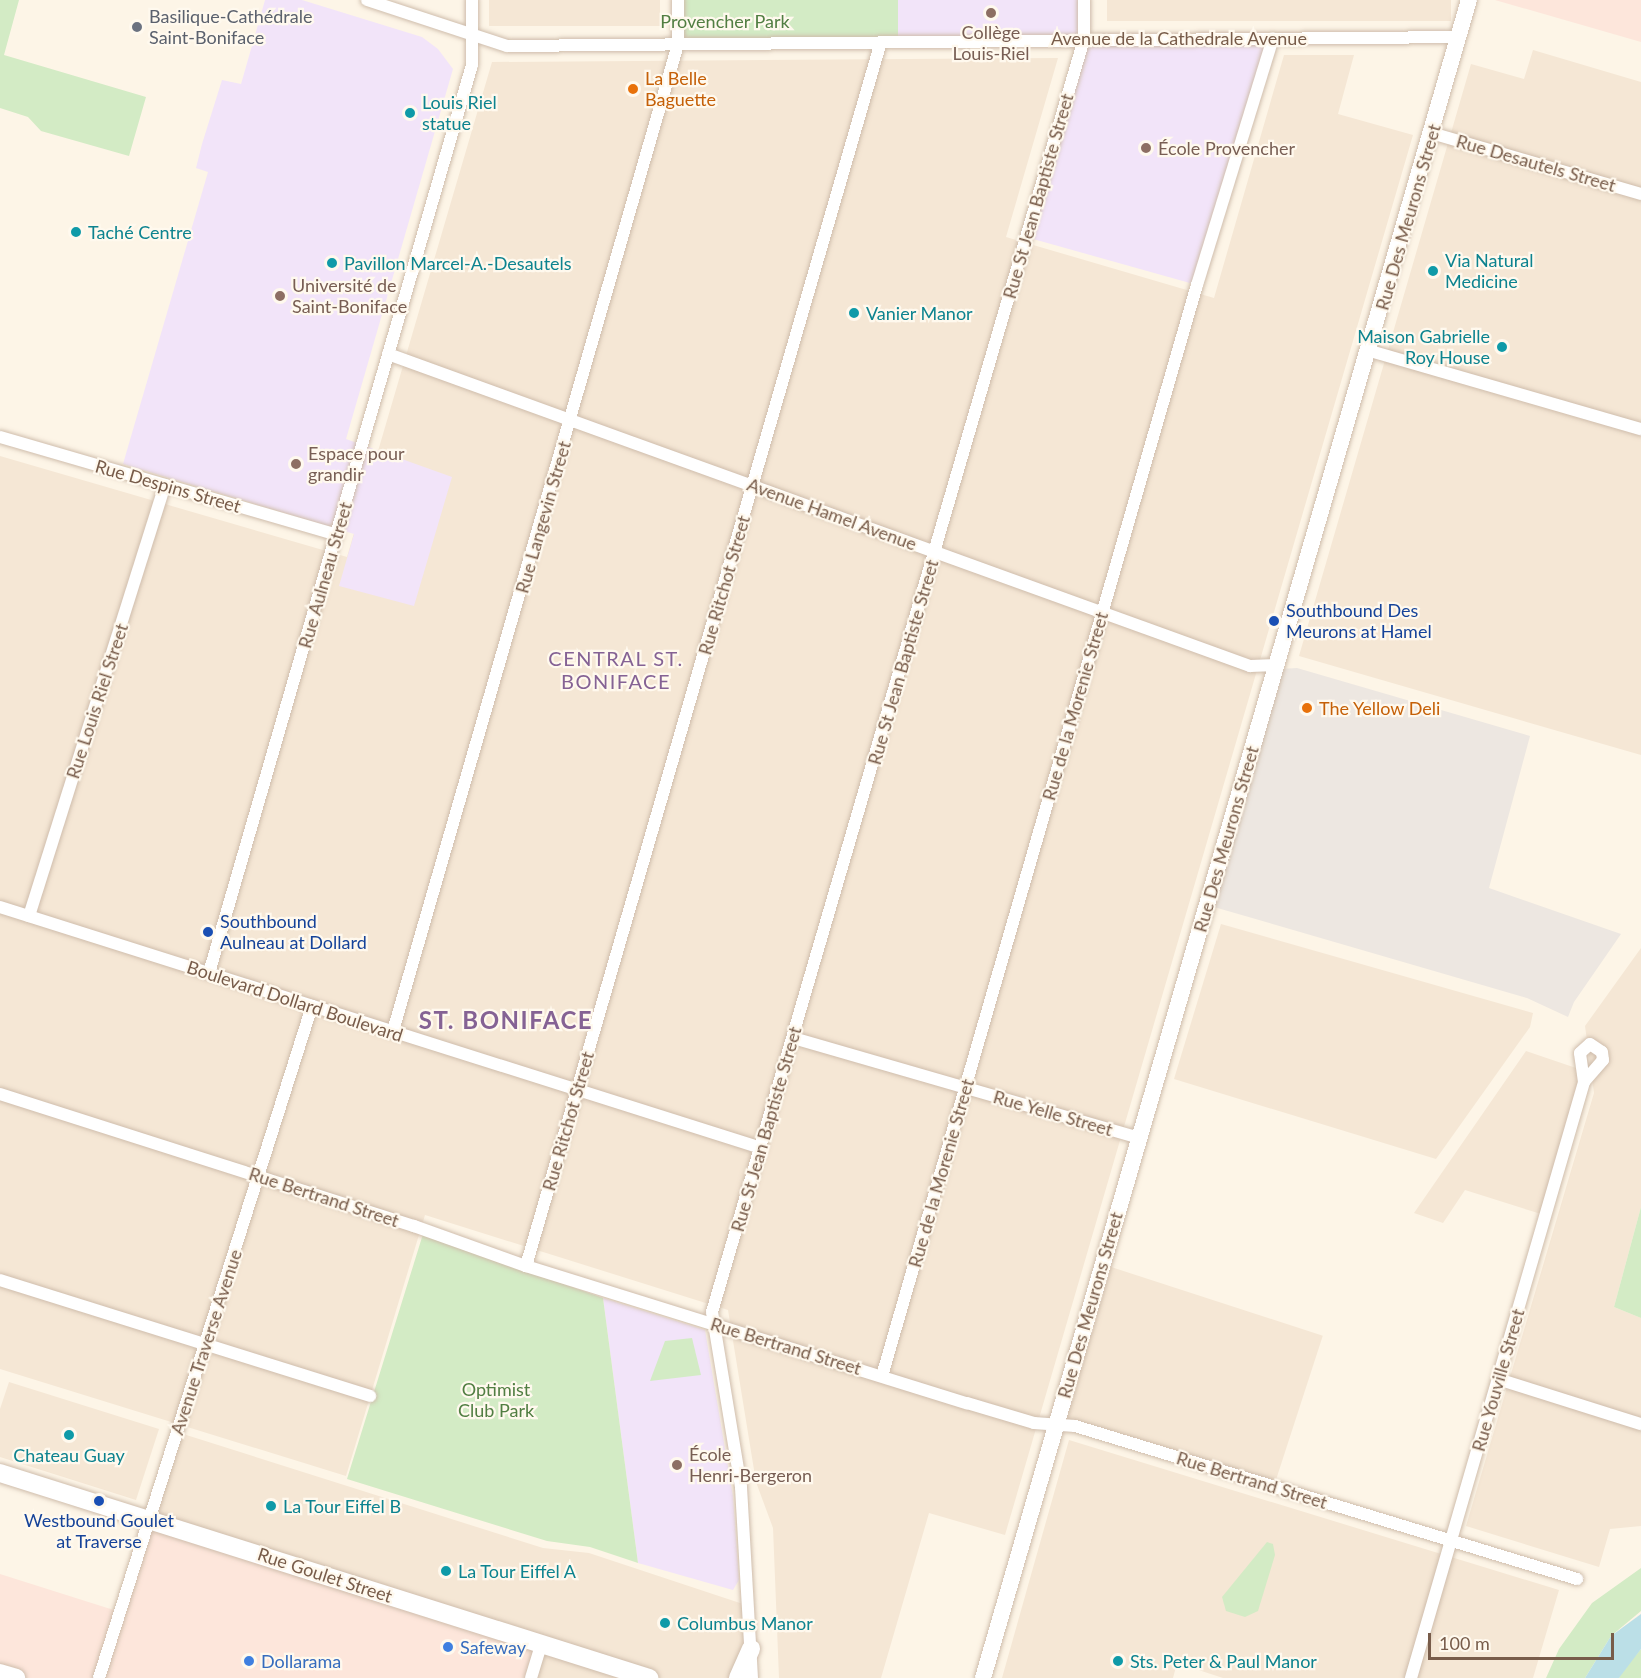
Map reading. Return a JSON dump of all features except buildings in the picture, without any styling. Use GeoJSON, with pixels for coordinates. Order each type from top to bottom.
{"type":"FeatureCollection","features":[{"type":"Feature","properties":{"kind":"main road","name":"Rue Goulet Street"},"geometry":{"type":"LineString","coordinates":[[0,1473],[649,1678]]}},
{"type":"Feature","properties":{"kind":"main road"},"geometry":{"type":"LineString","coordinates":[[738,1678],[751,1649]]}},
{"type":"Feature","properties":{"kind":"main road"},"geometry":{"type":"LineString","coordinates":[[0,1673],[16,1678]]}},
{"type":"Feature","properties":{"kind":"street","name":"Avenue de la Cathedrale Avenue"},"geometry":{"type":"LineString","coordinates":[[367,0],[472,37],[507,46],[1459,37]]}},
{"type":"Feature","properties":{"kind":"street","name":"Rue Aulneau Street"},"geometry":{"type":"LineString","coordinates":[[209,974],[472,65],[472,0]]}},
{"type":"Feature","properties":{"kind":"street","name":"Rue Langevin Street"},"geometry":{"type":"LineString","coordinates":[[393,1031],[678,44],[678,0]]}},
{"type":"Feature","properties":{"kind":"street","name":"Rue St Jean Baptiste Street"},"geometry":{"type":"LineString","coordinates":[[752,1678],[741,1487],[712,1312],[1084,39],[1084,0]]}},
{"type":"Feature","properties":{"kind":"street","name":"Rue Des Meurons Street"},"geometry":{"type":"LineString","coordinates":[[983,1678],[1276,665],[1370,351],[1469,0]]}},
{"type":"Feature","properties":{"kind":"street","name":"Rue de la Morenie Street"},"geometry":{"type":"LineString","coordinates":[[882,1376],[1102,612],[1273,38]]}},
{"type":"Feature","properties":{"kind":"street","name":"Rue Ritchot Street"},"geometry":{"type":"LineString","coordinates":[[526,1266],[881,42]]}},
{"type":"Feature","properties":{"kind":"street","name":"Rue Desautels Street"},"geometry":{"type":"LineString","coordinates":[[1431,133],[1641,194]]}},
{"type":"Feature","properties":{"kind":"street"},"geometry":{"type":"LineString","coordinates":[[1370,351],[1641,429]]}},
{"type":"Feature","properties":{"kind":"street","name":"Avenue Hamel Avenue"},"geometry":{"type":"LineString","coordinates":[[388,354],[1250,666],[1276,665]]}},
{"type":"Feature","properties":{"kind":"street","name":"Rue Despins Street"},"geometry":{"type":"LineString","coordinates":[[0,437],[337,535]]}},
{"type":"Feature","properties":{"kind":"street","name":"Rue Louis Riel Street"},"geometry":{"type":"LineString","coordinates":[[29,916],[165,485]]}},
{"type":"Feature","properties":{"kind":"street","name":"Boulevard Dollard Boulevard"},"geometry":{"type":"LineString","coordinates":[[0,907],[761,1148]]}},
{"type":"Feature","properties":{"kind":"street","name":"Avenue Traverse Avenue"},"geometry":{"type":"LineString","coordinates":[[99,1678],[312,1006]]}},
{"type":"Feature","properties":{"kind":"street","name":"Rue Yelle Street"},"geometry":{"type":"LineString","coordinates":[[793,1038],[1139,1138]]}},
{"type":"Feature","properties":{"kind":"street","name":"Rue Youville Street"},"geometry":{"type":"LineString","coordinates":[[1411,1678],[1584,1082]]}},
{"type":"Feature","properties":{"kind":"street","name":"Rue Bertrand Street"},"geometry":{"type":"LineString","coordinates":[[0,1094],[259,1176],[526,1266],[1034,1423],[1075,1426],[1452,1539],[1577,1579]]}},
{"type":"Feature","properties":{"kind":"street"},"geometry":{"type":"LineString","coordinates":[[0,1280],[370,1396]]}},
{"type":"Feature","properties":{"kind":"street"},"geometry":{"type":"LineString","coordinates":[[1498,1379],[1641,1424]]}},
{"type":"Feature","properties":{"kind":"street"},"geometry":{"type":"LineString","coordinates":[[531,1678],[542,1644]]}},
{"type":"Feature","properties":{"kind":"shaded area","name":"Université de Saint-Boniface"},"geometry":{"type":"Polygon","coordinates":[[[265,0],[302,0],[422,37],[438,49],[453,69],[346,439],[452,477],[414,606],[339,586],[354,534],[123,464],[208,172],[196,168],[202,144],[222,80],[241,84],[265,0]]]}},
{"type":"Feature","properties":{"kind":"shaded area"},"geometry":{"type":"Polygon","coordinates":[[[489,0],[660,0],[660,26],[489,26],[489,0]]]}},
{"type":"Feature","properties":{"kind":"shaded area","name":"École Provencher"},"geometry":{"type":"Polygon","coordinates":[[[898,0],[1084,0],[1084,38],[1273,38],[1197,285],[1026,237],[1084,39],[897,42],[898,0]]]}},
{"type":"Feature","properties":{"kind":"shaded area"},"geometry":{"type":"Polygon","coordinates":[[[1107,0],[1451,0],[1451,21],[1107,21],[1107,0]]]}},
{"type":"Feature","properties":{"kind":"shaded area"},"geometry":{"type":"Polygon","coordinates":[[[1495,0],[1641,0],[1641,42],[1495,0]]]}},
{"type":"Feature","properties":{"kind":"shaded area"},"geometry":{"type":"Polygon","coordinates":[[[1533,50],[1641,82],[1641,755],[1299,656],[1471,64],[1524,79],[1533,50]]]}},
{"type":"Feature","properties":{"kind":"shaded area"},"geometry":{"type":"Polygon","coordinates":[[[1284,55],[1354,55],[1338,114],[1413,135],[1005,1535],[929,1513],[881,1678],[779,1678],[773,1528],[756,1482],[728,1310],[425,1215],[346,1476],[0,1369],[0,456],[347,557],[492,62],[1058,58],[1006,237],[1214,298],[1284,55]]]}},
{"type":"Feature","properties":{"kind":"shaded area"},"geometry":{"type":"Polygon","coordinates":[[[1297,668],[1530,736],[1489,888],[1621,934],[1574,1002],[1568,1017],[1527,998],[1214,907],[1280,669],[1297,668]]]}},
{"type":"Feature","properties":{"kind":"shaded area"},"geometry":{"type":"Polygon","coordinates":[[[1221,924],[1533,1013],[1530,1027],[1436,1159],[1174,1079],[1221,924]]]}},
{"type":"Feature","properties":{"kind":"shaded area"},"geometry":{"type":"Polygon","coordinates":[[[1641,948],[1641,1207],[1614,1307],[1641,1318],[1641,1526],[1610,1529],[1599,1567],[1466,1526],[1594,1093],[1585,1026],[1641,948]]]}},
{"type":"Feature","properties":{"kind":"shaded area"},"geometry":{"type":"Polygon","coordinates":[[[1526,1051],[1576,1068],[1580,1081],[1541,1214],[1465,1190],[1443,1223],[1414,1213],[1526,1051]]]}},
{"type":"Feature","properties":{"kind":"shaded area"},"geometry":{"type":"Polygon","coordinates":[[[1105,1265],[1323,1336],[1272,1491],[1055,1420],[1105,1265]]]}},
{"type":"Feature","properties":{"kind":"shaded area","name":"École Henri-Bergeron"},"geometry":{"type":"Polygon","coordinates":[[[603,1298],[705,1330],[733,1496],[739,1580],[733,1590],[638,1563],[603,1298]]]}},
{"type":"Feature","properties":{"kind":"shaded area"},"geometry":{"type":"Polygon","coordinates":[[[9,1382],[159,1429],[136,1500],[0,1457],[0,1409],[9,1382]]]}},
{"type":"Feature","properties":{"kind":"shaded area"},"geometry":{"type":"Polygon","coordinates":[[[180,1433],[543,1548],[589,1553],[746,1605],[748,1649],[733,1678],[660,1678],[152,1518],[180,1433]]]}},
{"type":"Feature","properties":{"kind":"shaded area"},"geometry":{"type":"Polygon","coordinates":[[[1069,1440],[1559,1590],[1533,1678],[1223,1678],[1177,1663],[1173,1678],[1002,1678],[1069,1440]]]}},
{"type":"Feature","properties":{"kind":"shaded area"},"geometry":{"type":"Polygon","coordinates":[[[149,1519],[542,1643],[531,1678],[0,1678],[0,1574],[120,1612],[149,1519]]]}},
{"type":"Feature","properties":{"kind":"shaded area"},"geometry":{"type":"Polygon","coordinates":[[[542,1643],[649,1678],[531,1678],[542,1643]]]}},
{"type":"Feature","properties":{"kind":"green space"},"geometry":{"type":"Polygon","coordinates":[[[0,0],[19,0],[4,55],[146,97],[129,156],[41,131],[28,117],[0,108],[0,0]]]}},
{"type":"Feature","properties":{"kind":"green space","name":"Provencher Park"},"geometry":{"type":"Polygon","coordinates":[[[678,0],[898,0],[898,44],[678,44],[678,0]]]}},
{"type":"Feature","properties":{"kind":"green space"},"geometry":{"type":"Polygon","coordinates":[[[1641,1207],[1641,1318],[1614,1307],[1641,1207]]]}},
{"type":"Feature","properties":{"kind":"green space","name":"Optimist Club Park"},"geometry":{"type":"Polygon","coordinates":[[[423,1234],[603,1298],[638,1563],[590,1547],[547,1541],[347,1479],[423,1234]]]}},
{"type":"Feature","properties":{"kind":"green space"},"geometry":{"type":"Polygon","coordinates":[[[692,1338],[701,1375],[650,1381],[665,1341],[692,1338]]]}},
{"type":"Feature","properties":{"kind":"green space"},"geometry":{"type":"Polygon","coordinates":[[[1267,1542],[1273,1544],[1275,1555],[1258,1611],[1245,1617],[1226,1611],[1222,1597],[1267,1542]]]}},
{"type":"Feature","properties":{"kind":"green space"},"geometry":{"type":"Polygon","coordinates":[[[1641,1568],[1641,1611],[1611,1636],[1585,1678],[1546,1678],[1559,1649],[1592,1603],[1641,1568]]]}},
{"type":"Feature","properties":{"kind":"green space"},"geometry":{"type":"Polygon","coordinates":[[[1641,1649],[1641,1678],[1619,1678],[1622,1671],[1641,1649]]]}},
{"type":"Feature","properties":{"kind":"water"},"geometry":{"type":"Polygon","coordinates":[[[1641,1614],[1641,1649],[1619,1678],[1585,1678],[1611,1636],[1641,1614]]]}},
{"type":"Feature","properties":{"kind":"place","name":"Collège Louis-Riel"},"geometry":{"type":"Point","coordinates":[991,13]}},
{"type":"Feature","properties":{"kind":"place","name":"Basilique-Cathédrale Saint-Boniface"},"geometry":{"type":"Point","coordinates":[137,27]}},
{"type":"Feature","properties":{"kind":"place","name":"La Belle Baguette"},"geometry":{"type":"Point","coordinates":[633,89]}},
{"type":"Feature","properties":{"kind":"place","name":"Louis Riel statue"},"geometry":{"type":"Point","coordinates":[410,113]}},
{"type":"Feature","properties":{"kind":"place","name":"École Provencher"},"geometry":{"type":"Point","coordinates":[1146,148]}},
{"type":"Feature","properties":{"kind":"place","name":"Taché Centre"},"geometry":{"type":"Point","coordinates":[76,232]}},
{"type":"Feature","properties":{"kind":"place","name":"Pavillon Marcel-A.-Desautels"},"geometry":{"type":"Point","coordinates":[332,263]}},
{"type":"Feature","properties":{"kind":"place","name":"Via Natural Medicine"},"geometry":{"type":"Point","coordinates":[1433,271]}},
{"type":"Feature","properties":{"kind":"place","name":"Université de Saint-Boniface"},"geometry":{"type":"Point","coordinates":[280,296]}},
{"type":"Feature","properties":{"kind":"place","name":"Vanier Manor"},"geometry":{"type":"Point","coordinates":[854,313]}},
{"type":"Feature","properties":{"kind":"place","name":"Maison Gabrielle Roy House"},"geometry":{"type":"Point","coordinates":[1502,347]}},
{"type":"Feature","properties":{"kind":"place","name":"Espace pour grandir"},"geometry":{"type":"Point","coordinates":[296,464]}},
{"type":"Feature","properties":{"kind":"place","name":"Southbound Des Meurons at Hamel"},"geometry":{"type":"Point","coordinates":[1274,621]}},
{"type":"Feature","properties":{"kind":"place","name":"The Yellow Deli"},"geometry":{"type":"Point","coordinates":[1307,708]}},
{"type":"Feature","properties":{"kind":"place","name":"Southbound Aulneau at Dollard"},"geometry":{"type":"Point","coordinates":[208,932]}},
{"type":"Feature","properties":{"kind":"place","name":"Chateau Guay"},"geometry":{"type":"Point","coordinates":[69,1435]}},
{"type":"Feature","properties":{"kind":"place","name":"École Henri-Bergeron"},"geometry":{"type":"Point","coordinates":[677,1465]}},
{"type":"Feature","properties":{"kind":"place","name":"Westbound Goulet at Traverse"},"geometry":{"type":"Point","coordinates":[99,1501]}},
{"type":"Feature","properties":{"kind":"place","name":"La Tour Eiffel B"},"geometry":{"type":"Point","coordinates":[271,1506]}},
{"type":"Feature","properties":{"kind":"place","name":"La Tour Eiffel A"},"geometry":{"type":"Point","coordinates":[446,1571]}},
{"type":"Feature","properties":{"kind":"place","name":"Columbus Manor"},"geometry":{"type":"Point","coordinates":[665,1623]}},
{"type":"Feature","properties":{"kind":"place","name":"Safeway"},"geometry":{"type":"Point","coordinates":[448,1647]}},
{"type":"Feature","properties":{"kind":"place","name":"Dollarama"},"geometry":{"type":"Point","coordinates":[249,1661]}},
{"type":"Feature","properties":{"kind":"place","name":"Sts. Peter & Paul Manor"},"geometry":{"type":"Point","coordinates":[1118,1661]}},
{"type":"Feature","properties":{"kind":"district","name":"CENTRAL ST. BONIFACE"},"geometry":{"type":"Point","coordinates":[616,670]}},
{"type":"Feature","properties":{"kind":"district","name":"ST. BONIFACE"},"geometry":{"type":"Point","coordinates":[506,1020]}}]}
